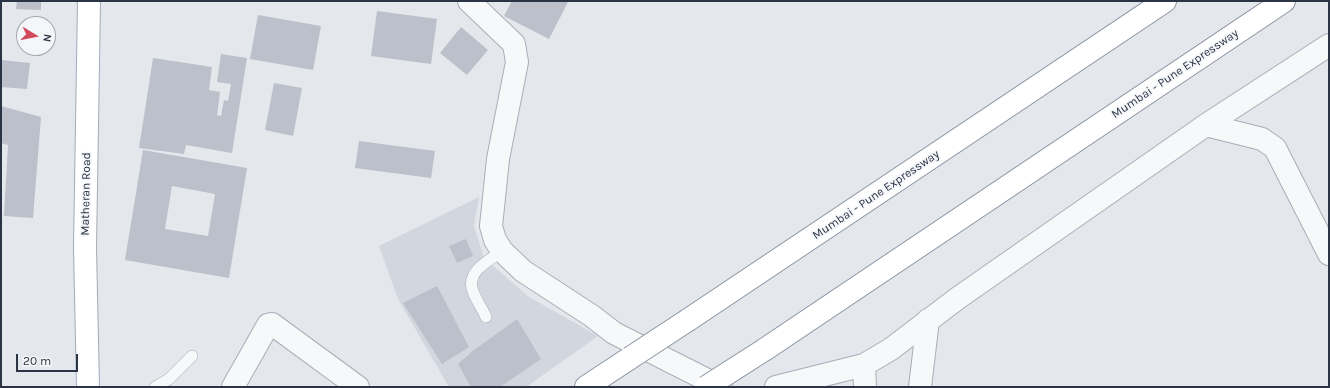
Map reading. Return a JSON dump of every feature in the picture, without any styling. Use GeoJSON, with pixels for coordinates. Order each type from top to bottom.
{"type":"FeatureCollection","features":[{"type":"Feature","properties":{"kind":"main road","name":"Matheran Road"},"geometry":{"type":"LineString","coordinates":[[88,387],[85,248],[89,1]]}},
{"type":"Feature","properties":{"kind":"main road","name":"Mumbai - Pune Expressway"},"geometry":{"type":"LineString","coordinates":[[586,387],[1165,1]]}},
{"type":"Feature","properties":{"kind":"main road","name":"Mumbai - Pune Expressway"},"geometry":{"type":"LineString","coordinates":[[706,387],[764,350],[1284,1]]}},
{"type":"Feature","properties":{"kind":"street"},"geometry":{"type":"LineString","coordinates":[[469,1],[514,44],[517,62],[498,159],[491,226],[495,240],[502,251],[523,271],[592,316],[614,333],[721,387]]}},
{"type":"Feature","properties":{"kind":"street"},"geometry":{"type":"LineString","coordinates":[[776,387],[864,365],[891,349],[928,320],[1206,125],[1329,45]]}},
{"type":"Feature","properties":{"kind":"street"},"geometry":{"type":"LineString","coordinates":[[1206,125],[1262,138],[1275,148],[1329,254]]}},
{"type":"Feature","properties":{"kind":"street"},"geometry":{"type":"LineString","coordinates":[[920,387],[928,320]]}},
{"type":"Feature","properties":{"kind":"street"},"geometry":{"type":"LineString","coordinates":[[242,384],[268,325],[272,324],[358,387]]}},
{"type":"Feature","properties":{"kind":"street"},"geometry":{"type":"LineString","coordinates":[[864,365],[865,387]]}},
{"type":"Feature","properties":{"kind":"lane"},"geometry":{"type":"LineString","coordinates":[[486,317],[472,288],[472,277],[478,268],[502,251]]}},
{"type":"Feature","properties":{"kind":"lane"},"geometry":{"type":"LineString","coordinates":[[155,387],[169,379],[192,356]]}},
{"type":"Feature","properties":{"kind":"shaded area"},"geometry":{"type":"Polygon","coordinates":[[[479,197],[474,226],[484,258],[529,297],[598,336],[526,387],[449,387],[398,299],[379,246],[479,197]]]}},
{"type":"Feature","properties":{"kind":"building"},"geometry":{"type":"Polygon","coordinates":[[[17,1],[41,1],[41,10],[16,9],[17,1]]]}},
{"type":"Feature","properties":{"kind":"building"},"geometry":{"type":"Polygon","coordinates":[[[512,1],[568,2],[549,39],[504,16],[512,1]]]}},
{"type":"Feature","properties":{"kind":"building"},"geometry":{"type":"Polygon","coordinates":[[[377,11],[437,19],[431,64],[371,56],[377,11]]]}},
{"type":"Feature","properties":{"kind":"building"},"geometry":{"type":"Polygon","coordinates":[[[258,15],[321,26],[313,70],[250,59],[258,15]]]}},
{"type":"Feature","properties":{"kind":"building"},"geometry":{"type":"Polygon","coordinates":[[[461,27],[488,50],[467,75],[440,53],[461,27]]]}},
{"type":"Feature","properties":{"kind":"building"},"geometry":{"type":"Polygon","coordinates":[[[221,54],[247,58],[232,153],[186,145],[184,154],[139,148],[153,58],[212,67],[209,90],[220,92],[217,115],[221,116],[224,100],[228,101],[231,84],[217,82],[221,54]]]}},
{"type":"Feature","properties":{"kind":"building"},"geometry":{"type":"Polygon","coordinates":[[[1,60],[30,63],[27,89],[1,87],[1,60]]]}},
{"type":"Feature","properties":{"kind":"building"},"geometry":{"type":"Polygon","coordinates":[[[274,83],[302,88],[293,136],[265,130],[274,83]]]}},
{"type":"Feature","properties":{"kind":"building"},"geometry":{"type":"Polygon","coordinates":[[[1,106],[41,117],[33,218],[4,216],[8,145],[1,143],[1,106]]]}},
{"type":"Feature","properties":{"kind":"building"},"geometry":{"type":"Polygon","coordinates":[[[359,141],[435,151],[431,178],[355,168],[359,141]]]}},
{"type":"Feature","properties":{"kind":"building"},"geometry":{"type":"Polygon","coordinates":[[[143,150],[247,168],[229,278],[125,260],[143,150]],[[172,186],[165,229],[208,236],[215,194],[172,186]]]}},
{"type":"Feature","properties":{"kind":"building"},"geometry":{"type":"Polygon","coordinates":[[[466,239],[473,256],[457,263],[449,246],[466,239]]]}},
{"type":"Feature","properties":{"kind":"building"},"geometry":{"type":"Polygon","coordinates":[[[437,286],[469,347],[442,364],[403,303],[437,286]]]}},
{"type":"Feature","properties":{"kind":"building"},"geometry":{"type":"Polygon","coordinates":[[[517,319],[541,359],[500,387],[471,387],[458,364],[474,350],[517,319]]]}}]}
